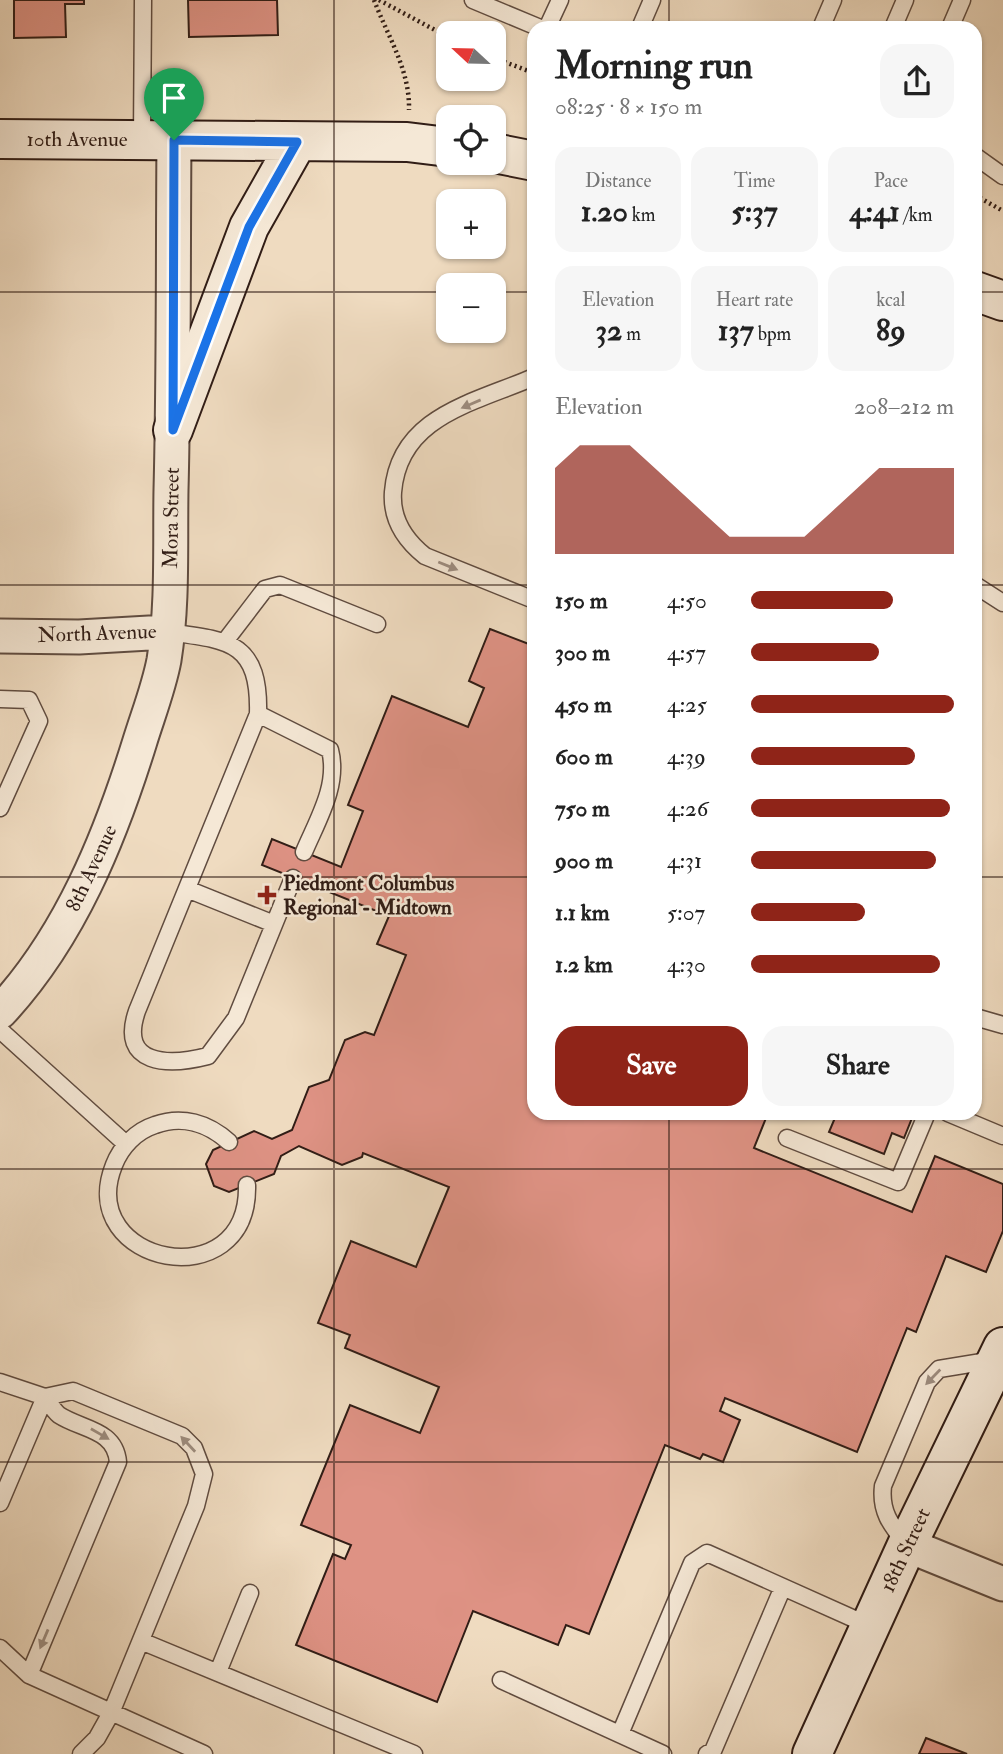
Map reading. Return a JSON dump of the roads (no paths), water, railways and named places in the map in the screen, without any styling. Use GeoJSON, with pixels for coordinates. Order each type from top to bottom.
{"type":"FeatureCollection","features":[{"type":"Feature","properties":{"kind":"main road","name":"10th Avenue"},"geometry":{"type":"LineString","coordinates":[[0,139],[407,142],[436,146]]}},
{"type":"Feature","properties":{"kind":"main road"},"geometry":{"type":"LineString","coordinates":[[173,430],[249,227],[297,142]]}},
{"type":"Feature","properties":{"kind":"main road"},"geometry":{"type":"LineString","coordinates":[[506,155],[527,160]]}},
{"type":"Feature","properties":{"kind":"main road"},"geometry":{"type":"LineString","coordinates":[[982,294],[1003,301]]}},
{"type":"Feature","properties":{"kind":"main road","name":"18th Street"},"geometry":{"type":"LineString","coordinates":[[812,1754],[907,1545],[1001,1356]]}},
{"type":"Feature","properties":{"kind":"street","name":"Mora Street"},"geometry":{"type":"LineString","coordinates":[[150,708],[166,632],[173,430],[158,140]]}},
{"type":"Feature","properties":{"kind":"street","name":"North Avenue"},"geometry":{"type":"LineString","coordinates":[[0,636],[79,637],[166,632]]}},
{"type":"Feature","properties":{"kind":"street","name":"8th Avenue"},"geometry":{"type":"LineString","coordinates":[[0,1012],[38,967],[66,922],[101,850],[123,796],[150,708]]}},
{"type":"Feature","properties":{"kind":"street"},"geometry":{"type":"LineString","coordinates":[[907,1545],[1003,1584]]}},
{"type":"Feature","properties":{"kind":"lane"},"geometry":{"type":"LineString","coordinates":[[143,0],[158,140]]}},
{"type":"Feature","properties":{"kind":"lane"},"geometry":{"type":"LineString","coordinates":[[473,0],[527,23]]}},
{"type":"Feature","properties":{"kind":"lane"},"geometry":{"type":"LineString","coordinates":[[550,21],[560,0]]}},
{"type":"Feature","properties":{"kind":"lane"},"geometry":{"type":"LineString","coordinates":[[643,21],[652,0]]}},
{"type":"Feature","properties":{"kind":"lane"},"geometry":{"type":"LineString","coordinates":[[824,21],[833,0]]}},
{"type":"Feature","properties":{"kind":"lane"},"geometry":{"type":"LineString","coordinates":[[896,21],[905,0]]}},
{"type":"Feature","properties":{"kind":"lane"},"geometry":{"type":"LineString","coordinates":[[953,21],[962,0]]}},
{"type":"Feature","properties":{"kind":"lane"},"geometry":{"type":"LineString","coordinates":[[982,161],[1003,176]]}},
{"type":"Feature","properties":{"kind":"lane"},"geometry":{"type":"LineString","coordinates":[[527,380],[430,422],[414,435],[401,457],[393,497],[394,514],[401,531],[411,545],[425,556],[527,597]]}},
{"type":"Feature","properties":{"kind":"lane"},"geometry":{"type":"LineString","coordinates":[[226,640],[265,589],[281,585],[377,624]]}},
{"type":"Feature","properties":{"kind":"lane"},"geometry":{"type":"LineString","coordinates":[[982,590],[1003,603]]}},
{"type":"Feature","properties":{"kind":"lane"},"geometry":{"type":"LineString","coordinates":[[166,632],[226,640],[249,662],[259,684],[258,714],[130,1030],[132,1043],[141,1052],[156,1059],[179,1064],[208,1056],[236,1018],[293,878]]}},
{"type":"Feature","properties":{"kind":"lane"},"geometry":{"type":"LineString","coordinates":[[0,699],[29,701],[39,722],[0,808]]}},
{"type":"Feature","properties":{"kind":"lane"},"geometry":{"type":"LineString","coordinates":[[258,714],[330,750],[334,769],[331,787],[304,852]]}},
{"type":"Feature","properties":{"kind":"lane"},"geometry":{"type":"LineString","coordinates":[[187,890],[274,924]]}},
{"type":"Feature","properties":{"kind":"lane"},"geometry":{"type":"LineString","coordinates":[[982,1019],[1003,1025]]}},
{"type":"Feature","properties":{"kind":"lane"},"geometry":{"type":"LineString","coordinates":[[0,1030],[126,1144]]}},
{"type":"Feature","properties":{"kind":"lane"},"geometry":{"type":"LineString","coordinates":[[787,1138],[898,1182],[924,1120]]}},
{"type":"Feature","properties":{"kind":"lane"},"geometry":{"type":"LineString","coordinates":[[965,1120],[1003,1136]]}},
{"type":"Feature","properties":{"kind":"lane"},"geometry":{"type":"LineString","coordinates":[[229,1142],[213,1129],[183,1121],[152,1126],[126,1144],[111,1172],[111,1206],[128,1237],[158,1256],[193,1258],[224,1241],[236,1228],[244,1212],[247,1185]]}},
{"type":"Feature","properties":{"kind":"lane"},"geometry":{"type":"LineString","coordinates":[[907,1545],[887,1520],[881,1502],[883,1486],[927,1382],[939,1369],[1001,1356]]}},
{"type":"Feature","properties":{"kind":"lane"},"geometry":{"type":"LineString","coordinates":[[0,1382],[45,1397],[73,1391],[182,1436],[194,1448],[204,1474],[196,1506],[111,1713],[97,1738],[81,1754]]}},
{"type":"Feature","properties":{"kind":"lane"},"geometry":{"type":"LineString","coordinates":[[0,1503],[45,1397]]}},
{"type":"Feature","properties":{"kind":"lane"},"geometry":{"type":"LineString","coordinates":[[29,1675],[118,1462],[117,1450],[110,1440],[57,1414],[45,1397]]}},
{"type":"Feature","properties":{"kind":"lane"},"geometry":{"type":"LineString","coordinates":[[620,1734],[692,1563],[707,1553],[870,1626]]}},
{"type":"Feature","properties":{"kind":"lane"},"geometry":{"type":"LineString","coordinates":[[707,1754],[713,1751],[783,1587]]}},
{"type":"Feature","properties":{"kind":"lane"},"geometry":{"type":"LineString","coordinates":[[218,1672],[250,1593]]}},
{"type":"Feature","properties":{"kind":"lane"},"geometry":{"type":"LineString","coordinates":[[141,1641],[414,1754]]}},
{"type":"Feature","properties":{"kind":"lane"},"geometry":{"type":"LineString","coordinates":[[0,1648],[29,1675],[201,1753]]}},
{"type":"Feature","properties":{"kind":"lane"},"geometry":{"type":"LineString","coordinates":[[501,1680],[663,1754]]}},
{"type":"Feature","properties":{"kind":"place","name":"Piedmont Columbus Regional - Midtown"},"geometry":{"type":"Point","coordinates":[267,895]}}]}
